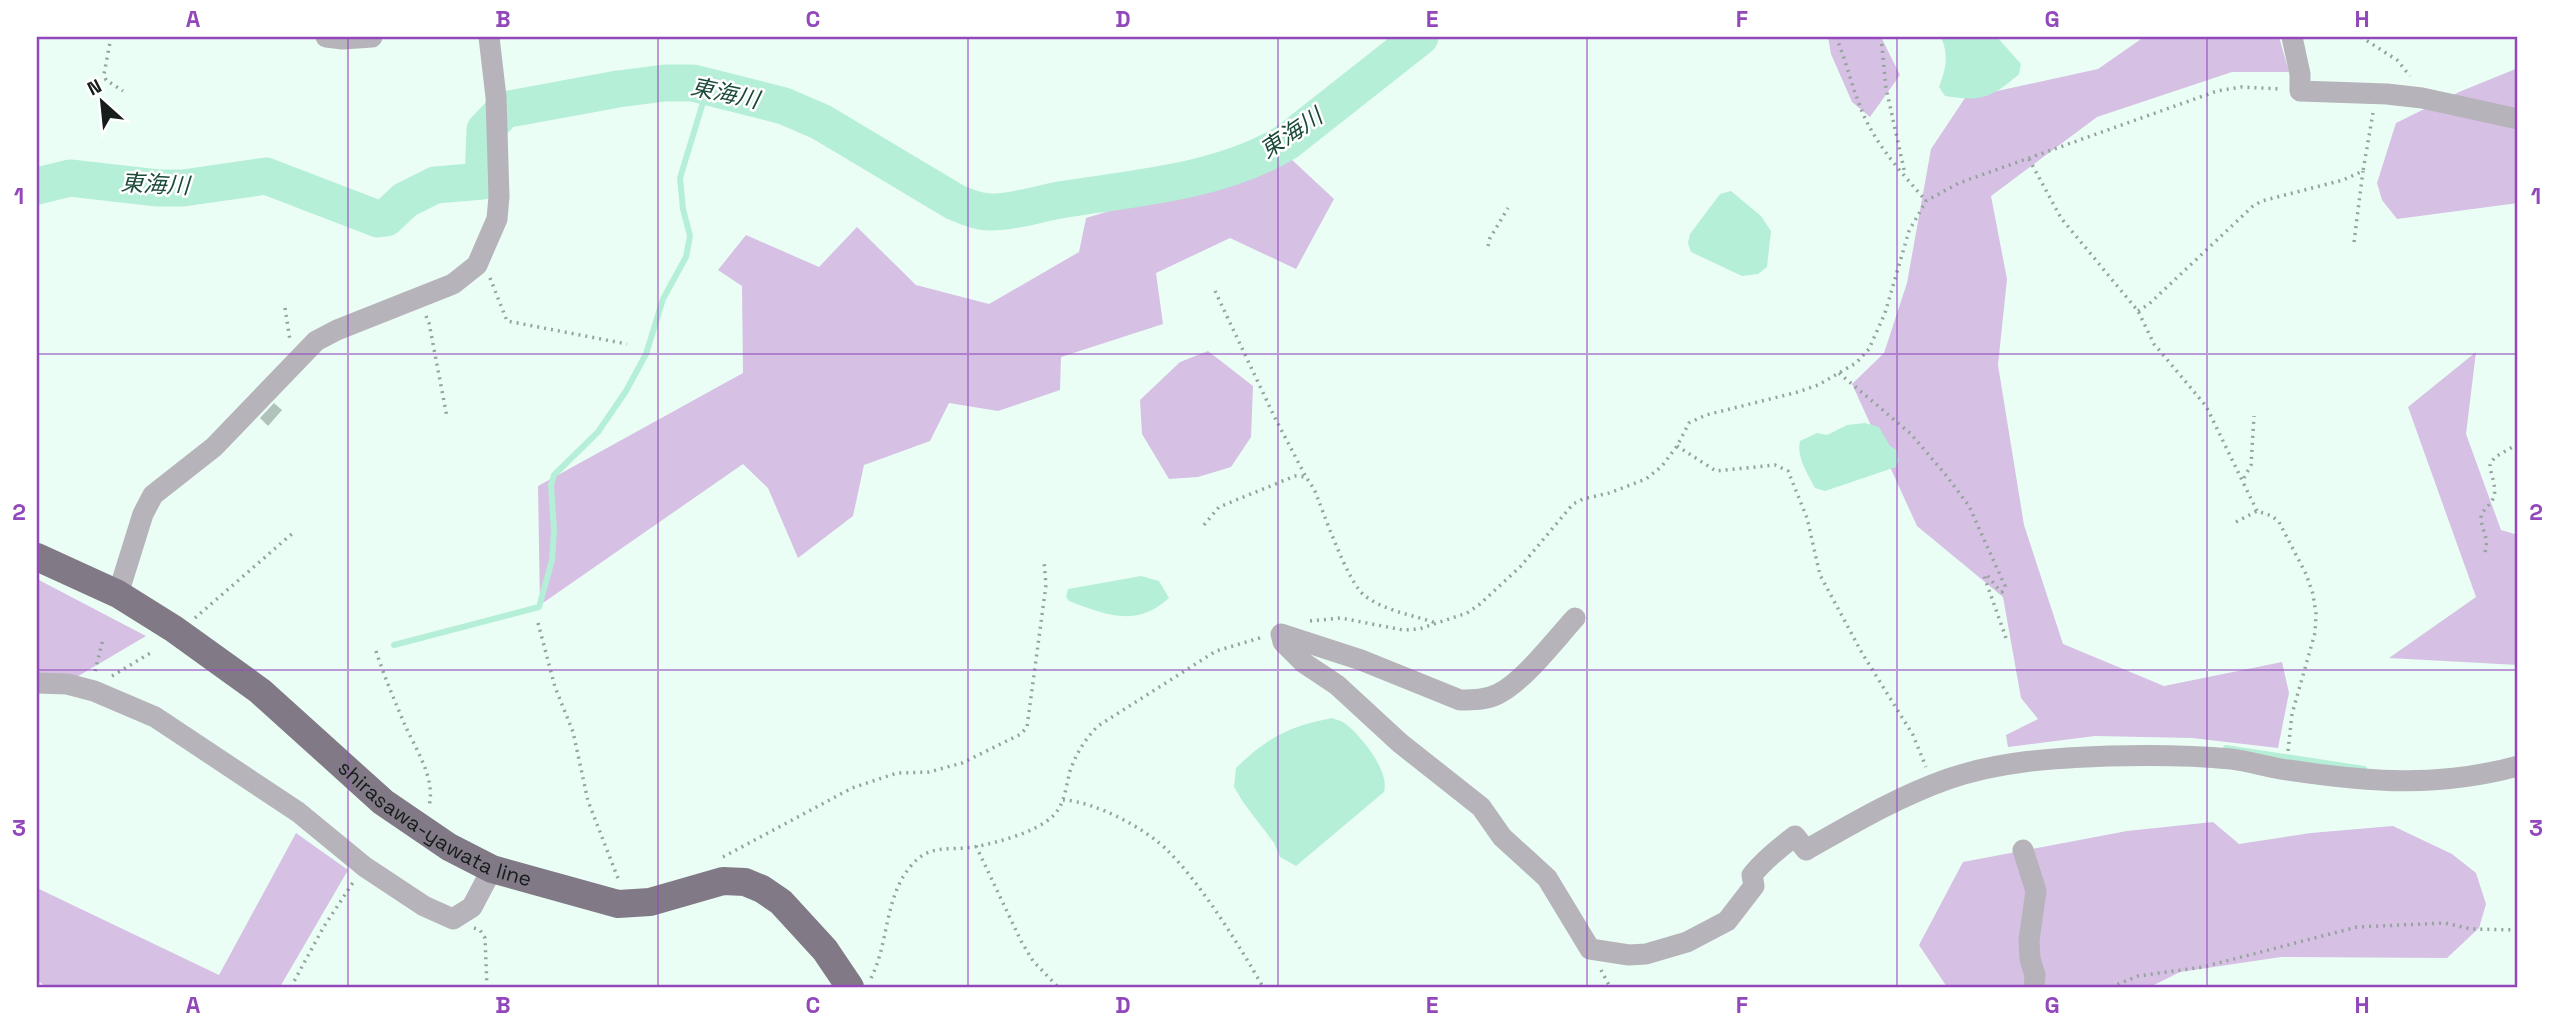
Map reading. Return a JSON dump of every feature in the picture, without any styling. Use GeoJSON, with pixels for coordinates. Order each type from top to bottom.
{"type":"FeatureCollection","features":[{"type":"Feature","properties":{"kind":"main road","name":"shirasawa-yawata line"},"geometry":{"type":"LineString","coordinates":[[37,556],[118,594],[181,634],[260,691],[383,802],[420,830],[449,847],[492,869],[618,904],[650,902],[723,881],[745,882],[782,902],[860,984]]}},
{"type":"Feature","properties":{"kind":"street"},"geometry":{"type":"LineString","coordinates":[[326,37],[372,37]]}},
{"type":"Feature","properties":{"kind":"street"},"geometry":{"type":"LineString","coordinates":[[118,594],[143,514],[153,495],[214,447],[316,341],[453,284],[477,265],[497,219],[499,196],[496,97],[489,37]]}},
{"type":"Feature","properties":{"kind":"street"},"geometry":{"type":"LineString","coordinates":[[2292,37],[2300,74],[2300,91],[2372,93],[2422,98],[2518,119]]}},
{"type":"Feature","properties":{"kind":"street"},"geometry":{"type":"LineString","coordinates":[[1281,634],[1361,660],[1461,701],[1496,695],[1511,686],[1575,618]]}},
{"type":"Feature","properties":{"kind":"street"},"geometry":{"type":"LineString","coordinates":[[1281,634],[1283,642],[1304,663],[1337,685],[1400,743],[1481,807],[1502,837],[1547,878],[1590,949],[1629,955],[1646,954],[1687,942],[1727,921],[1754,886],[1752,875],[1772,852],[1795,836],[1806,850],[1898,799],[1992,765],[2071,757],[2167,755],[2233,759],[2286,770],[2421,783],[2457,779],[2518,766]]}},
{"type":"Feature","properties":{"kind":"street"},"geometry":{"type":"LineString","coordinates":[[37,683],[92,688],[155,718],[261,785],[365,867],[424,906],[453,919],[472,907],[492,869]]}},
{"type":"Feature","properties":{"kind":"street"},"geometry":{"type":"LineString","coordinates":[[2023,850],[2036,891],[2029,940],[2030,959],[2035,975],[2034,987]]}},
{"type":"Feature","properties":{"kind":"path"},"geometry":{"type":"LineString","coordinates":[[111,37],[104,74],[106,80],[123,91]]}},
{"type":"Feature","properties":{"kind":"path"},"geometry":{"type":"LineString","coordinates":[[1836,37],[1864,116],[1886,154],[1926,201]]}},
{"type":"Feature","properties":{"kind":"path"},"geometry":{"type":"LineString","coordinates":[[1881,37],[1886,88],[1905,176]]}},
{"type":"Feature","properties":{"kind":"path"},"geometry":{"type":"LineString","coordinates":[[2361,37],[2397,60],[2418,86],[2422,98]]}},
{"type":"Feature","properties":{"kind":"path"},"geometry":{"type":"LineString","coordinates":[[860,984],[880,955],[885,925],[899,884],[911,865],[934,849],[976,846],[1020,834],[1046,822],[1058,811],[1077,755],[1087,737],[1098,726],[1216,651],[1264,636],[1281,634],[1303,623],[1317,620],[1341,618],[1403,630],[1438,623],[1467,613],[1521,566],[1573,504],[1583,499],[1609,494],[1646,479],[1662,466],[1689,423],[1706,415],[1818,385],[1856,363],[1869,349],[1885,313],[1909,231],[1926,201],[1959,183],[2217,91],[2241,87],[2300,91]]}},
{"type":"Feature","properties":{"kind":"path"},"geometry":{"type":"LineString","coordinates":[[2354,242],[2373,111],[2372,93]]}},
{"type":"Feature","properties":{"kind":"path"},"geometry":{"type":"LineString","coordinates":[[2029,159],[2061,218],[2138,311],[2154,344],[2206,405],[2257,511]]}},
{"type":"Feature","properties":{"kind":"path"},"geometry":{"type":"LineString","coordinates":[[2138,311],[2149,304],[2253,206],[2262,201],[2343,180],[2363,171]]}},
{"type":"Feature","properties":{"kind":"path"},"geometry":{"type":"LineString","coordinates":[[1488,246],[1508,208]]}},
{"type":"Feature","properties":{"kind":"path"},"geometry":{"type":"LineString","coordinates":[[477,265],[492,279],[507,321],[627,344]]}},
{"type":"Feature","properties":{"kind":"path"},"geometry":{"type":"LineString","coordinates":[[1215,291],[1274,416],[1314,489],[1353,583],[1365,596],[1410,616],[1438,623]]}},
{"type":"Feature","properties":{"kind":"path"},"geometry":{"type":"LineString","coordinates":[[416,299],[429,323],[447,416]]}},
{"type":"Feature","properties":{"kind":"path"},"geometry":{"type":"LineString","coordinates":[[285,308],[293,355],[297,361]]}},
{"type":"Feature","properties":{"kind":"path"},"geometry":{"type":"LineString","coordinates":[[1838,373],[1911,434],[1969,506],[2005,586],[2002,592],[1987,575],[1984,576],[2006,638]]}},
{"type":"Feature","properties":{"kind":"path"},"geometry":{"type":"LineString","coordinates":[[2243,479],[2251,465],[2254,416]]}},
{"type":"Feature","properties":{"kind":"path"},"geometry":{"type":"LineString","coordinates":[[2485,552],[2488,543],[2481,518],[2494,498],[2495,491],[2490,464],[2495,457],[2518,444]]}},
{"type":"Feature","properties":{"kind":"path"},"geometry":{"type":"LineString","coordinates":[[1677,446],[1716,471],[1775,465],[1788,471],[1807,518],[1820,575],[1862,653],[1913,735],[1932,785]]}},
{"type":"Feature","properties":{"kind":"path"},"geometry":{"type":"LineString","coordinates":[[1204,525],[1219,507],[1295,476],[1306,477]]}},
{"type":"Feature","properties":{"kind":"path"},"geometry":{"type":"LineString","coordinates":[[2236,522],[2257,511],[2273,516],[2285,531],[2313,594],[2315,633],[2292,714],[2286,770]]}},
{"type":"Feature","properties":{"kind":"path"},"geometry":{"type":"LineString","coordinates":[[181,634],[214,600],[295,532]]}},
{"type":"Feature","properties":{"kind":"path"},"geometry":{"type":"LineString","coordinates":[[720,858],[852,788],[898,773],[929,772],[961,763],[1021,734],[1027,726],[1045,598],[1044,561]]}},
{"type":"Feature","properties":{"kind":"path"},"geometry":{"type":"LineString","coordinates":[[538,623],[555,687],[573,732],[588,801],[622,889],[618,904]]}},
{"type":"Feature","properties":{"kind":"path"},"geometry":{"type":"LineString","coordinates":[[92,688],[103,639]]}},
{"type":"Feature","properties":{"kind":"path"},"geometry":{"type":"LineString","coordinates":[[376,651],[427,776],[430,800],[420,830]]}},
{"type":"Feature","properties":{"kind":"path"},"geometry":{"type":"LineString","coordinates":[[92,688],[152,652]]}},
{"type":"Feature","properties":{"kind":"path"},"geometry":{"type":"LineString","coordinates":[[1063,800],[1082,802],[1103,810],[1166,848],[1204,896],[1263,987]]}},
{"type":"Feature","properties":{"kind":"path"},"geometry":{"type":"LineString","coordinates":[[976,846],[1021,941],[1033,961],[1058,987]]}},
{"type":"Feature","properties":{"kind":"path"},"geometry":{"type":"LineString","coordinates":[[291,987],[323,928],[365,867]]}},
{"type":"Feature","properties":{"kind":"path"},"geometry":{"type":"LineString","coordinates":[[461,914],[468,926],[480,930],[485,938],[487,987]]}},
{"type":"Feature","properties":{"kind":"path"},"geometry":{"type":"LineString","coordinates":[[2111,987],[2138,976],[2203,967],[2357,927],[2445,923],[2471,929],[2518,930]]}},
{"type":"Feature","properties":{"kind":"shaded area"},"geometry":{"type":"Polygon","coordinates":[[[1828,37],[1881,37],[1900,75],[1870,117],[1852,102],[1831,54],[1828,37]]]}},
{"type":"Feature","properties":{"kind":"shaded area"},"geometry":{"type":"Polygon","coordinates":[[[1941,37],[1997,37],[2021,64],[2019,74],[1985,96],[1945,96],[1939,87],[1946,62],[1941,37]]]}},
{"type":"Feature","properties":{"kind":"shaded area"},"geometry":{"type":"Polygon","coordinates":[[[2144,37],[2279,37],[2289,72],[2232,72],[2097,117],[1991,196],[2007,279],[1998,365],[2024,525],[2063,644],[2164,686],[2282,662],[2289,693],[2278,748],[2192,738],[2095,736],[2008,747],[2006,735],[2038,719],[2021,698],[2003,597],[1917,526],[1852,384],[1884,353],[1907,283],[1931,149],[1965,98],[2098,69],[2144,37]]]}},
{"type":"Feature","properties":{"kind":"shaded area"},"geometry":{"type":"Polygon","coordinates":[[[2518,68],[2518,203],[2397,219],[2382,200],[2377,183],[2396,123],[2459,92],[2518,68]]]}},
{"type":"Feature","properties":{"kind":"shaded area"},"geometry":{"type":"Polygon","coordinates":[[[1289,157],[1334,199],[1296,269],[1230,238],[1156,273],[1163,324],[1061,357],[1060,390],[998,411],[949,403],[930,441],[864,465],[853,516],[798,558],[768,488],[743,464],[540,605],[538,486],[743,373],[742,286],[718,270],[746,235],[819,267],[857,227],[916,285],[989,304],[1079,252],[1086,218],[1289,157]]]}},
{"type":"Feature","properties":{"kind":"shaded area"},"geometry":{"type":"Polygon","coordinates":[[[1731,191],[1761,216],[1771,231],[1767,267],[1758,274],[1742,276],[1691,252],[1688,243],[1690,234],[1720,194],[1731,191]]]}},
{"type":"Feature","properties":{"kind":"shaded area"},"geometry":{"type":"Polygon","coordinates":[[[1208,351],[1253,386],[1251,437],[1231,467],[1198,477],[1169,479],[1142,434],[1140,400],[1180,362],[1208,351]]]}},
{"type":"Feature","properties":{"kind":"shaded area"},"geometry":{"type":"Polygon","coordinates":[[[2476,352],[2466,434],[2501,530],[2518,535],[2518,665],[2389,658],[2476,597],[2408,407],[2476,352]]]}},
{"type":"Feature","properties":{"kind":"shaded area"},"geometry":{"type":"Polygon","coordinates":[[[1865,423],[1879,427],[1890,446],[1897,450],[1899,461],[1896,467],[1825,491],[1815,488],[1801,459],[1800,441],[1817,433],[1827,435],[1847,425],[1865,423]]]}},
{"type":"Feature","properties":{"kind":"shaded area"},"geometry":{"type":"Polygon","coordinates":[[[1141,576],[1159,581],[1169,598],[1145,613],[1133,616],[1109,614],[1069,601],[1066,597],[1068,589],[1141,576]]]}},
{"type":"Feature","properties":{"kind":"shaded area"},"geometry":{"type":"Polygon","coordinates":[[[37,579],[146,636],[75,678],[37,673],[37,579]]]}},
{"type":"Feature","properties":{"kind":"shaded area"},"geometry":{"type":"Polygon","coordinates":[[[1332,718],[1345,724],[1367,747],[1383,775],[1384,792],[1296,866],[1280,857],[1274,843],[1243,802],[1234,787],[1236,768],[1268,741],[1291,729],[1332,718]]]}},
{"type":"Feature","properties":{"kind":"shaded area"},"geometry":{"type":"Polygon","coordinates":[[[2213,822],[2239,844],[2311,833],[2393,826],[2452,854],[2476,873],[2486,904],[2479,928],[2447,958],[2281,957],[2180,972],[2150,987],[1947,987],[1919,945],[1963,862],[2127,831],[2213,822]]]}},
{"type":"Feature","properties":{"kind":"shaded area"},"geometry":{"type":"Polygon","coordinates":[[[296,833],[348,870],[280,987],[46,987],[37,980],[37,888],[219,975],[296,833]]]}},
{"type":"Feature","properties":{"kind":"building"},"geometry":{"type":"Polygon","coordinates":[[[274,403],[282,410],[268,426],[260,418],[274,403]]]}},
{"type":"Feature","properties":{"kind":"waterway","name":"東海川"},"geometry":{"type":"LineString","coordinates":[[37,186],[70,178],[158,188],[183,188],[266,176],[378,219],[386,218],[405,200],[435,185],[483,181],[485,130],[504,110],[618,89],[665,83],[693,83],[784,106],[821,122],[955,202],[973,209],[1000,212],[1207,175],[1263,155],[1288,141],[1420,37]]}},
{"type":"Feature","properties":{"kind":"waterway"},"geometry":{"type":"LineString","coordinates":[[394,645],[539,607],[552,560],[554,530],[551,485],[554,475],[598,432],[626,391],[646,354],[663,299],[686,257],[690,236],[683,209],[680,178],[708,86]]}},
{"type":"Feature","properties":{"kind":"waterway"},"geometry":{"type":"LineString","coordinates":[[2226,748],[2364,769]]}}]}
